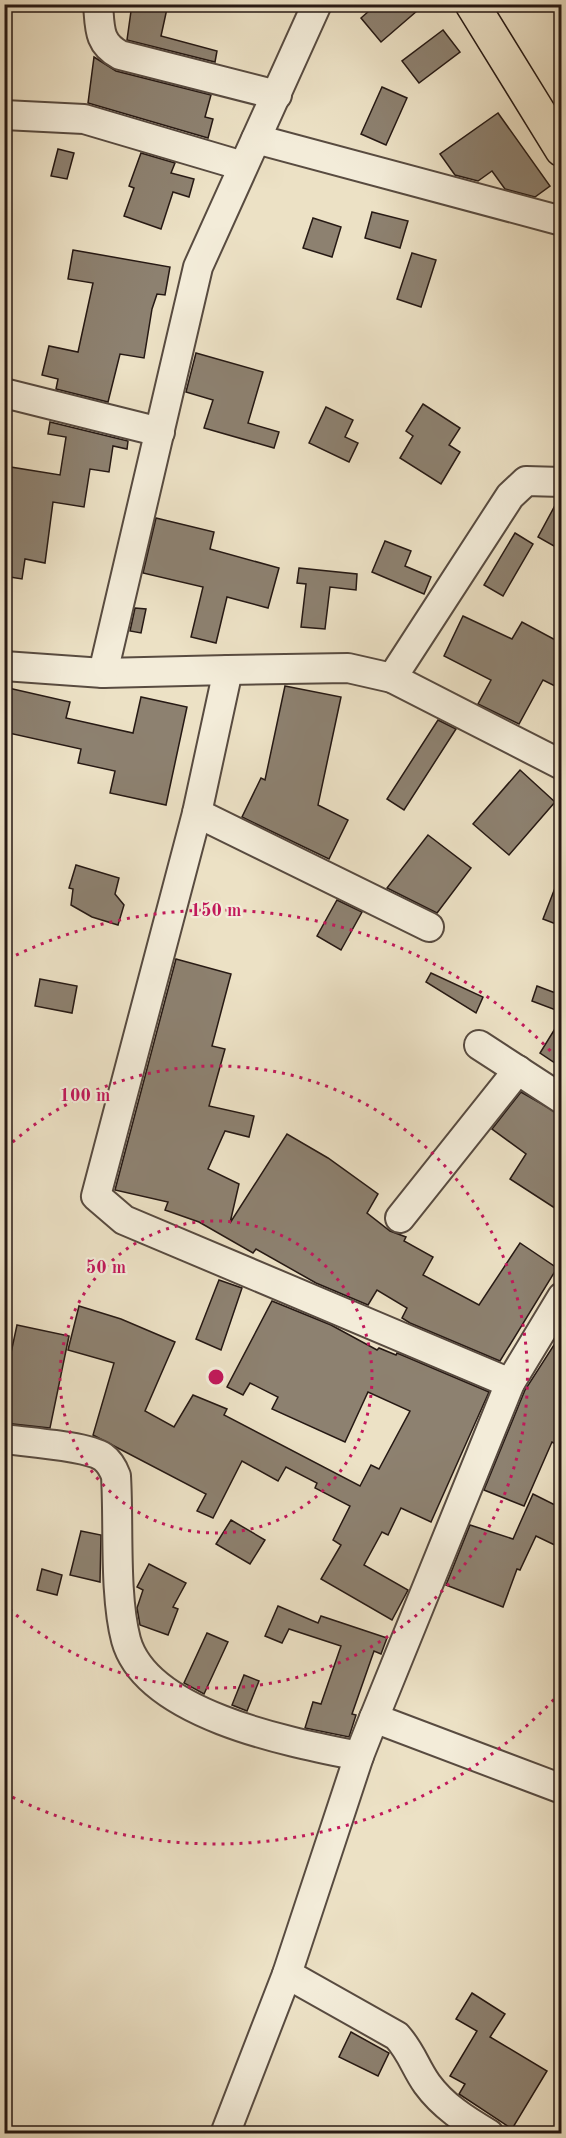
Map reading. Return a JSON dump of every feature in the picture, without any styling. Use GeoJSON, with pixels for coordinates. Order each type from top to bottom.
{"type":"FeatureCollection","features":[{"type":"Feature","properties":{"kind":"main road"},"geometry":{"type":"LineString","coordinates":[[472,4],[561,150]]}},
{"type":"Feature","properties":{"kind":"street"},"geometry":{"type":"LineString","coordinates":[[98,4],[103,40],[107,48],[120,55],[278,95]]}},
{"type":"Feature","properties":{"kind":"street"},"geometry":{"type":"LineString","coordinates":[[103,673],[198,267],[318,4]]}},
{"type":"Feature","properties":{"kind":"street"},"geometry":{"type":"LineString","coordinates":[[4,114],[84,119],[243,166]]}},
{"type":"Feature","properties":{"kind":"street"},"geometry":{"type":"LineString","coordinates":[[256,140],[561,221]]}},
{"type":"Feature","properties":{"kind":"street"},"geometry":{"type":"LineString","coordinates":[[4,393],[160,432]]}},
{"type":"Feature","properties":{"kind":"street"},"geometry":{"type":"LineString","coordinates":[[392,678],[510,496],[526,481],[561,482]]}},
{"type":"Feature","properties":{"kind":"street"},"geometry":{"type":"LineString","coordinates":[[4,666],[103,673],[348,668],[392,678],[561,765]]}},
{"type":"Feature","properties":{"kind":"street"},"geometry":{"type":"LineString","coordinates":[[228,670],[197,813],[96,1196],[124,1220],[510,1383]]}},
{"type":"Feature","properties":{"kind":"street"},"geometry":{"type":"LineString","coordinates":[[197,813],[429,927]]}},
{"type":"Feature","properties":{"kind":"street"},"geometry":{"type":"LineString","coordinates":[[479,1045],[561,1099]]}},
{"type":"Feature","properties":{"kind":"street"},"geometry":{"type":"LineString","coordinates":[[400,1218],[518,1070]]}},
{"type":"Feature","properties":{"kind":"street"},"geometry":{"type":"LineString","coordinates":[[225,2133],[286,1974],[359,1756],[510,1383],[561,1297]]}},
{"type":"Feature","properties":{"kind":"street"},"geometry":{"type":"LineString","coordinates":[[4,1439],[87,1451],[101,1455],[111,1464],[117,1484],[122,1615],[127,1642],[135,1662],[148,1676],[195,1707],[244,1730],[359,1756]]}},
{"type":"Feature","properties":{"kind":"street"},"geometry":{"type":"LineString","coordinates":[[375,1718],[561,1789]]}},
{"type":"Feature","properties":{"kind":"street"},"geometry":{"type":"LineString","coordinates":[[286,1974],[397,2036],[411,2051],[425,2082],[444,2104],[489,2133]]}},
{"type":"Feature","properties":{"kind":"building"},"geometry":{"type":"Polygon","coordinates":[[[132,4],[168,4],[161,36],[217,51],[215,62],[127,40],[132,4]]]}},
{"type":"Feature","properties":{"kind":"building"},"geometry":{"type":"Polygon","coordinates":[[[377,4],[425,4],[381,42],[361,18],[377,4]]]}},
{"type":"Feature","properties":{"kind":"building"},"geometry":{"type":"Polygon","coordinates":[[[443,30],[460,52],[419,83],[402,61],[443,30]]]}},
{"type":"Feature","properties":{"kind":"building"},"geometry":{"type":"Polygon","coordinates":[[[94,57],[116,71],[211,95],[205,117],[213,119],[208,138],[88,103],[94,57]]]}},
{"type":"Feature","properties":{"kind":"building"},"geometry":{"type":"Polygon","coordinates":[[[382,87],[407,98],[386,145],[361,134],[382,87]]]}},
{"type":"Feature","properties":{"kind":"building"},"geometry":{"type":"Polygon","coordinates":[[[498,113],[550,186],[535,197],[505,189],[492,171],[478,181],[455,175],[440,154],[498,113]]]}},
{"type":"Feature","properties":{"kind":"building"},"geometry":{"type":"Polygon","coordinates":[[[58,149],[74,153],[67,179],[51,176],[58,149]]]}},
{"type":"Feature","properties":{"kind":"building"},"geometry":{"type":"Polygon","coordinates":[[[141,153],[175,163],[171,173],[194,179],[189,197],[173,192],[161,229],[124,216],[134,188],[129,186],[141,153]]]}},
{"type":"Feature","properties":{"kind":"building"},"geometry":{"type":"Polygon","coordinates":[[[372,212],[408,221],[400,248],[365,238],[372,212]]]}},
{"type":"Feature","properties":{"kind":"building"},"geometry":{"type":"Polygon","coordinates":[[[313,218],[341,227],[332,257],[303,248],[313,218]]]}},
{"type":"Feature","properties":{"kind":"building"},"geometry":{"type":"Polygon","coordinates":[[[73,250],[170,267],[165,295],[157,294],[152,309],[144,358],[120,354],[108,402],[56,389],[58,379],[42,375],[49,346],[78,352],[93,283],[68,279],[73,250]]]}},
{"type":"Feature","properties":{"kind":"building"},"geometry":{"type":"Polygon","coordinates":[[[412,253],[436,260],[421,307],[397,299],[412,253]]]}},
{"type":"Feature","properties":{"kind":"building"},"geometry":{"type":"Polygon","coordinates":[[[196,353],[263,372],[248,423],[279,432],[274,448],[204,428],[213,400],[186,392],[196,353]]]}},
{"type":"Feature","properties":{"kind":"building"},"geometry":{"type":"Polygon","coordinates":[[[423,404],[460,428],[449,445],[460,452],[441,484],[400,458],[413,436],[406,431],[423,404]]]}},
{"type":"Feature","properties":{"kind":"building"},"geometry":{"type":"Polygon","coordinates":[[[326,407],[353,420],[345,437],[358,443],[349,462],[309,443],[326,407]]]}},
{"type":"Feature","properties":{"kind":"building"},"geometry":{"type":"Polygon","coordinates":[[[50,422],[128,441],[127,449],[113,446],[109,472],[90,469],[84,507],[53,502],[45,563],[25,559],[22,579],[4,576],[4,517],[8,493],[4,492],[4,466],[60,475],[66,437],[48,434],[50,422]]]}},
{"type":"Feature","properties":{"kind":"building"},"geometry":{"type":"Polygon","coordinates":[[[561,498],[561,550],[538,537],[561,498]]]}},
{"type":"Feature","properties":{"kind":"building"},"geometry":{"type":"Polygon","coordinates":[[[156,518],[214,532],[210,549],[279,568],[268,608],[227,597],[216,643],[191,637],[203,587],[143,573],[156,518]]]}},
{"type":"Feature","properties":{"kind":"building"},"geometry":{"type":"Polygon","coordinates":[[[515,533],[533,544],[503,596],[484,585],[515,533]]]}},
{"type":"Feature","properties":{"kind":"building"},"geometry":{"type":"Polygon","coordinates":[[[385,541],[411,551],[405,566],[431,577],[424,594],[372,572],[385,541]]]}},
{"type":"Feature","properties":{"kind":"building"},"geometry":{"type":"Polygon","coordinates":[[[299,568],[357,574],[356,590],[330,587],[325,629],[301,627],[306,584],[297,583],[299,568]]]}},
{"type":"Feature","properties":{"kind":"building"},"geometry":{"type":"Polygon","coordinates":[[[135,608],[146,609],[141,633],[130,631],[135,608]]]}},
{"type":"Feature","properties":{"kind":"building"},"geometry":{"type":"Polygon","coordinates":[[[463,616],[512,639],[522,622],[561,643],[561,689],[543,680],[519,724],[478,704],[491,680],[444,656],[463,616]]]}},
{"type":"Feature","properties":{"kind":"building"},"geometry":{"type":"Polygon","coordinates":[[[285,686],[341,697],[318,805],[348,820],[329,859],[242,817],[261,778],[265,780],[285,686]]]}},
{"type":"Feature","properties":{"kind":"building"},"geometry":{"type":"Polygon","coordinates":[[[4,687],[70,702],[66,718],[133,733],[141,697],[187,707],[166,805],[110,793],[115,771],[78,763],[81,749],[4,732],[4,687]]]}},
{"type":"Feature","properties":{"kind":"building"},"geometry":{"type":"Polygon","coordinates":[[[438,720],[456,729],[404,810],[387,799],[438,720]]]}},
{"type":"Feature","properties":{"kind":"building"},"geometry":{"type":"Polygon","coordinates":[[[520,770],[555,802],[509,855],[473,824],[520,770]]]}},
{"type":"Feature","properties":{"kind":"building"},"geometry":{"type":"Polygon","coordinates":[[[428,835],[471,868],[437,913],[387,888],[428,835]]]}},
{"type":"Feature","properties":{"kind":"building"},"geometry":{"type":"Polygon","coordinates":[[[76,865],[119,878],[115,894],[124,905],[118,925],[92,917],[71,905],[73,889],[69,888],[76,865]]]}},
{"type":"Feature","properties":{"kind":"building"},"geometry":{"type":"Polygon","coordinates":[[[561,875],[561,926],[543,919],[561,875]]]}},
{"type":"Feature","properties":{"kind":"building"},"geometry":{"type":"Polygon","coordinates":[[[337,900],[362,912],[341,950],[317,936],[337,900]]]}},
{"type":"Feature","properties":{"kind":"building"},"geometry":{"type":"Polygon","coordinates":[[[176,959],[231,974],[212,1046],[225,1049],[209,1106],[254,1116],[249,1137],[225,1131],[208,1169],[239,1184],[230,1223],[287,1134],[328,1158],[378,1194],[367,1213],[390,1231],[406,1237],[404,1241],[433,1257],[423,1275],[479,1305],[520,1243],[557,1268],[500,1361],[410,1323],[402,1318],[407,1308],[377,1290],[368,1305],[316,1283],[256,1249],[253,1253],[199,1222],[165,1210],[168,1202],[115,1190],[176,959]]]}},
{"type":"Feature","properties":{"kind":"building"},"geometry":{"type":"Polygon","coordinates":[[[431,973],[483,997],[476,1013],[426,982],[431,973]]]}},
{"type":"Feature","properties":{"kind":"building"},"geometry":{"type":"Polygon","coordinates":[[[40,979],[77,986],[72,1013],[35,1006],[40,979]]]}},
{"type":"Feature","properties":{"kind":"building"},"geometry":{"type":"Polygon","coordinates":[[[537,986],[561,995],[561,1012],[532,1001],[537,986]]]}},
{"type":"Feature","properties":{"kind":"building"},"geometry":{"type":"Polygon","coordinates":[[[561,1019],[561,1067],[540,1053],[561,1019]]]}},
{"type":"Feature","properties":{"kind":"building"},"geometry":{"type":"Polygon","coordinates":[[[521,1092],[561,1115],[561,1212],[510,1179],[526,1154],[492,1129],[521,1092]]]}},
{"type":"Feature","properties":{"kind":"building"},"geometry":{"type":"Polygon","coordinates":[[[219,1280],[242,1288],[221,1350],[196,1339],[219,1280]]]}},
{"type":"Feature","properties":{"kind":"building"},"geometry":{"type":"Polygon","coordinates":[[[272,1301],[331,1325],[377,1350],[379,1348],[396,1355],[397,1353],[489,1392],[431,1522],[401,1508],[388,1535],[382,1532],[364,1565],[408,1590],[392,1620],[321,1579],[341,1545],[333,1540],[350,1506],[315,1488],[317,1483],[286,1467],[278,1481],[242,1461],[213,1518],[197,1511],[206,1494],[93,1435],[114,1363],[68,1350],[79,1306],[121,1319],[175,1342],[145,1411],[174,1427],[193,1395],[227,1409],[224,1415],[360,1486],[371,1465],[379,1469],[410,1411],[368,1392],[345,1442],[272,1409],[278,1397],[250,1383],[243,1395],[227,1387],[272,1301]]]}},
{"type":"Feature","properties":{"kind":"building"},"geometry":{"type":"Polygon","coordinates":[[[17,1325],[69,1336],[50,1428],[4,1423],[4,1366],[8,1367],[17,1325]]]}},
{"type":"Feature","properties":{"kind":"building"},"geometry":{"type":"Polygon","coordinates":[[[561,1334],[561,1447],[552,1442],[524,1506],[484,1490],[525,1390],[561,1334]]]}},
{"type":"Feature","properties":{"kind":"building"},"geometry":{"type":"Polygon","coordinates":[[[533,1494],[561,1508],[561,1548],[536,1536],[520,1570],[517,1569],[503,1607],[446,1585],[470,1525],[513,1539],[533,1494]]]}},
{"type":"Feature","properties":{"kind":"building"},"geometry":{"type":"Polygon","coordinates":[[[231,1520],[265,1540],[250,1564],[216,1544],[231,1520]]]}},
{"type":"Feature","properties":{"kind":"building"},"geometry":{"type":"Polygon","coordinates":[[[81,1531],[101,1535],[100,1582],[70,1575],[81,1531]]]}},
{"type":"Feature","properties":{"kind":"building"},"geometry":{"type":"Polygon","coordinates":[[[149,1564],[186,1583],[173,1607],[178,1609],[168,1635],[140,1625],[137,1608],[143,1590],[137,1587],[149,1564]]]}},
{"type":"Feature","properties":{"kind":"building"},"geometry":{"type":"Polygon","coordinates":[[[42,1569],[62,1575],[57,1595],[37,1590],[42,1569]]]}},
{"type":"Feature","properties":{"kind":"building"},"geometry":{"type":"Polygon","coordinates":[[[278,1606],[318,1623],[321,1616],[387,1638],[381,1654],[374,1651],[352,1714],[356,1715],[349,1737],[305,1728],[313,1702],[321,1704],[341,1646],[289,1629],[282,1643],[265,1636],[278,1606]]]}},
{"type":"Feature","properties":{"kind":"building"},"geometry":{"type":"Polygon","coordinates":[[[207,1633],[228,1642],[204,1694],[184,1683],[207,1633]]]}},
{"type":"Feature","properties":{"kind":"building"},"geometry":{"type":"Polygon","coordinates":[[[244,1675],[259,1681],[247,1711],[232,1705],[244,1675]]]}},
{"type":"Feature","properties":{"kind":"building"},"geometry":{"type":"Polygon","coordinates":[[[472,1993],[505,2014],[490,2037],[547,2071],[512,2129],[459,2094],[465,2084],[450,2076],[477,2031],[456,2019],[472,1993]]]}},
{"type":"Feature","properties":{"kind":"building"},"geometry":{"type":"Polygon","coordinates":[[[351,2032],[389,2053],[378,2076],[339,2057],[351,2032]]]}}]}
